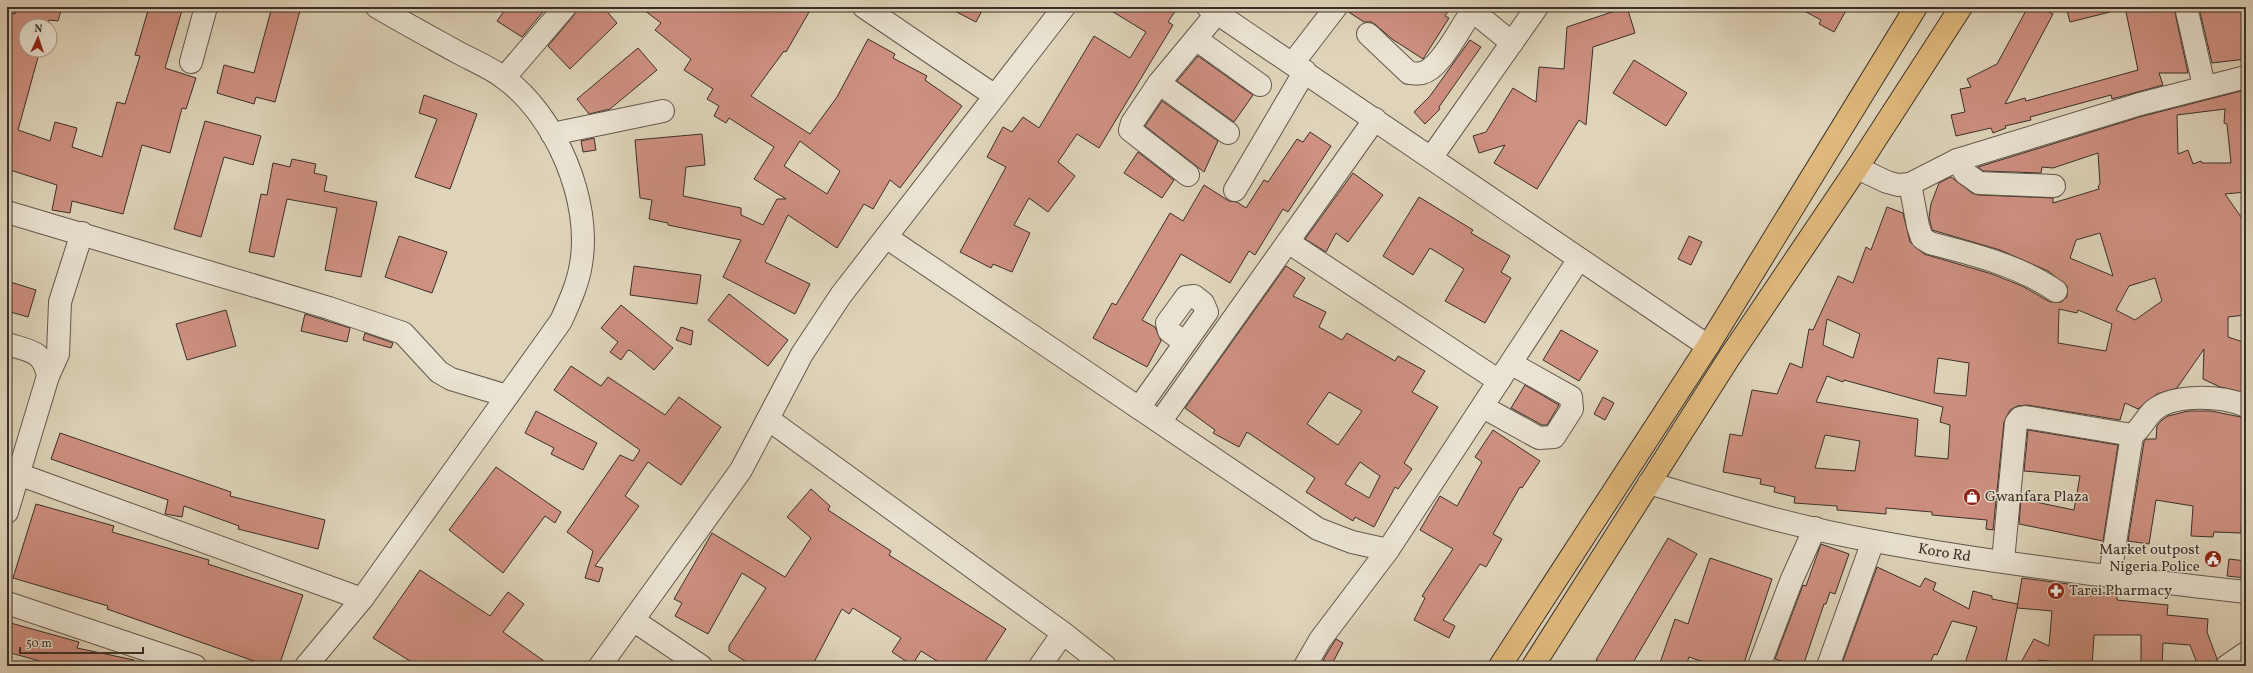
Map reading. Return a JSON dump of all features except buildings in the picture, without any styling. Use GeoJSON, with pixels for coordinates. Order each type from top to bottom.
{"type":"FeatureCollection","features":[{"type":"Feature","properties":{"kind":"main road"},"geometry":{"type":"LineString","coordinates":[[1500,666],[1708,346],[1916,7]]}},
{"type":"Feature","properties":{"kind":"main road"},"geometry":{"type":"LineString","coordinates":[[1532,666],[1729,358],[1857,168],[1961,7]]}},
{"type":"Feature","properties":{"kind":"street"},"geometry":{"type":"LineString","coordinates":[[191,62],[206,7]]}},
{"type":"Feature","properties":{"kind":"street"},"geometry":{"type":"LineString","coordinates":[[306,666],[362,599],[561,321],[573,294],[581,263],[582,231],[578,200],[564,154],[531,104],[504,78],[377,7]]}},
{"type":"Feature","properties":{"kind":"street"},"geometry":{"type":"LineString","coordinates":[[504,78],[565,7]]}},
{"type":"Feature","properties":{"kind":"street"},"geometry":{"type":"LineString","coordinates":[[864,7],[995,96]]}},
{"type":"Feature","properties":{"kind":"street"},"geometry":{"type":"LineString","coordinates":[[600,666],[741,470],[768,418],[815,335],[841,295],[1064,7]]}},
{"type":"Feature","properties":{"kind":"street"},"geometry":{"type":"LineString","coordinates":[[1235,190],[1299,67],[1336,7]]}},
{"type":"Feature","properties":{"kind":"street"},"geometry":{"type":"LineString","coordinates":[[1432,158],[1537,7]]}},
{"type":"Feature","properties":{"kind":"street"},"geometry":{"type":"LineString","coordinates":[[2186,7],[2204,86]]}},
{"type":"Feature","properties":{"kind":"street"},"geometry":{"type":"LineString","coordinates":[[1188,175],[1130,130],[1132,123],[1159,83],[1196,39],[1213,10],[1708,346]]}},
{"type":"Feature","properties":{"kind":"street"},"geometry":{"type":"LineString","coordinates":[[1368,34],[1409,73],[1422,74],[1434,65],[1445,53],[1469,16],[1479,16],[1512,43]]}},
{"type":"Feature","properties":{"kind":"street"},"geometry":{"type":"LineString","coordinates":[[1196,39],[1260,85]]}},
{"type":"Feature","properties":{"kind":"street"},"geometry":{"type":"LineString","coordinates":[[1857,168],[1887,182],[1898,185],[1910,184],[1957,160],[2140,104],[2204,86],[2246,77]]}},
{"type":"Feature","properties":{"kind":"street"},"geometry":{"type":"LineString","coordinates":[[1159,83],[1228,133]]}},
{"type":"Feature","properties":{"kind":"street"},"geometry":{"type":"LineString","coordinates":[[552,134],[663,111]]}},
{"type":"Feature","properties":{"kind":"street"},"geometry":{"type":"LineString","coordinates":[[1160,422],[1375,119]]}},
{"type":"Feature","properties":{"kind":"street"},"geometry":{"type":"LineString","coordinates":[[1957,160],[1965,173],[1979,183],[2054,186]]}},
{"type":"Feature","properties":{"kind":"street"},"geometry":{"type":"LineString","coordinates":[[1910,184],[1918,226],[1922,238],[1930,243],[1985,258],[2044,282],[2056,291]]}},
{"type":"Feature","properties":{"kind":"street"},"geometry":{"type":"LineString","coordinates":[[7,212],[82,233],[329,308],[403,333],[439,372],[451,379],[508,396]]}},
{"type":"Feature","properties":{"kind":"street"},"geometry":{"type":"LineString","coordinates":[[7,512],[14,472],[48,376],[58,354],[60,302],[82,233]]}},
{"type":"Feature","properties":{"kind":"street"},"geometry":{"type":"LineString","coordinates":[[886,237],[1318,528],[1352,542],[1388,550]]}},
{"type":"Feature","properties":{"kind":"street"},"geometry":{"type":"LineString","coordinates":[[1288,242],[1505,373],[1571,397],[1572,409],[1554,437],[1539,438],[1483,407]]}},
{"type":"Feature","properties":{"kind":"street"},"geometry":{"type":"LineString","coordinates":[[1305,666],[1320,640],[1388,550],[1579,259]]}},
{"type":"Feature","properties":{"kind":"street"},"geometry":{"type":"LineString","coordinates":[[1139,408],[1184,343]]}},
{"type":"Feature","properties":{"kind":"street"},"geometry":{"type":"LineString","coordinates":[[7,344],[37,353],[45,363],[48,376]]}},
{"type":"Feature","properties":{"kind":"street"},"geometry":{"type":"LineString","coordinates":[[2002,561],[2016,423],[2020,418],[2025,417],[2132,435],[2142,429],[2154,410],[2164,404],[2201,398],[2218,398],[2234,401],[2246,406]]}},
{"type":"Feature","properties":{"kind":"street"},"geometry":{"type":"LineString","coordinates":[[768,418],[1063,633],[1105,666]]}},
{"type":"Feature","properties":{"kind":"street"},"geometry":{"type":"LineString","coordinates":[[2110,575],[2132,435]]}},
{"type":"Feature","properties":{"kind":"street"},"geometry":{"type":"LineString","coordinates":[[14,472],[362,599]]}},
{"type":"Feature","properties":{"kind":"street","name":"Koro Rd"},"geometry":{"type":"LineString","coordinates":[[1649,483],[1726,506],[1873,541],[2002,561],[2246,592]]}},
{"type":"Feature","properties":{"kind":"street"},"geometry":{"type":"LineString","coordinates":[[1759,666],[1792,579],[1815,528]]}},
{"type":"Feature","properties":{"kind":"street"},"geometry":{"type":"LineString","coordinates":[[1828,666],[1873,541]]}},
{"type":"Feature","properties":{"kind":"street"},"geometry":{"type":"LineString","coordinates":[[7,604],[195,666]]}},
{"type":"Feature","properties":{"kind":"street"},"geometry":{"type":"LineString","coordinates":[[633,620],[701,666]]}},
{"type":"Feature","properties":{"kind":"street"},"geometry":{"type":"LineString","coordinates":[[1040,666],[1063,633]]}},
{"type":"Feature","properties":{"kind":"street"},"geometry":{"type":"LineString","coordinates":[[2226,666],[2246,653]]}},
{"type":"Feature","properties":{"kind":"place","name":"Gwanfara Plaza"},"geometry":{"type":"Point","coordinates":[1972,497]}},
{"type":"Feature","properties":{"kind":"place","name":"Market outpost Nigeria Police"},"geometry":{"type":"Point","coordinates":[2213,559]}},
{"type":"Feature","properties":{"kind":"place","name":"Tarei Pharmacy"},"geometry":{"type":"Point","coordinates":[2056,591]}}]}
